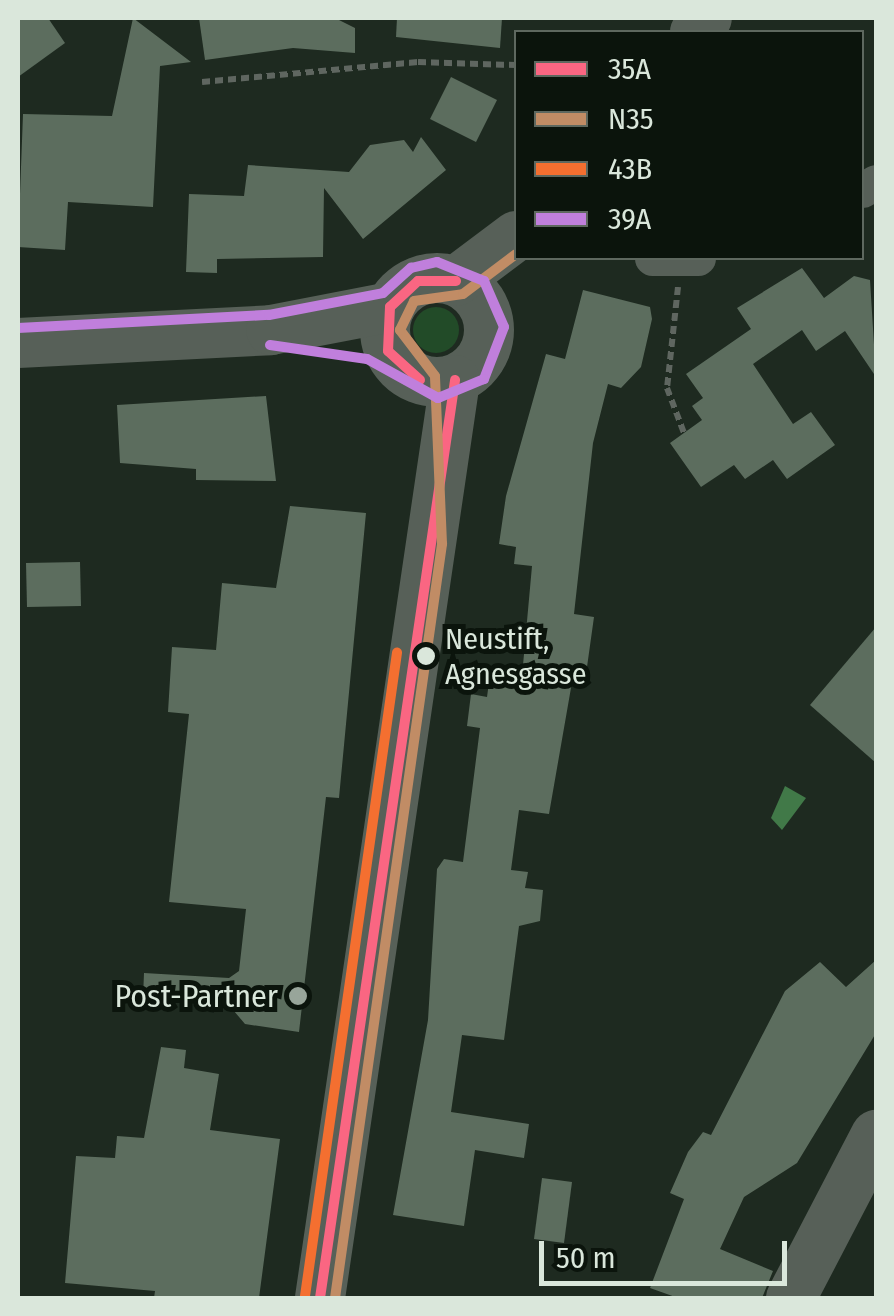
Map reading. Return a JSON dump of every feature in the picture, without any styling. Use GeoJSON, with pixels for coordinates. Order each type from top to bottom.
{"type":"FeatureCollection","features":[{"type":"Feature","properties":{"kind":"main road"},"geometry":{"type":"LineString","coordinates":[[470,294],[514,239]]}},
{"type":"Feature","properties":{"kind":"main road"},"geometry":{"type":"LineString","coordinates":[[470,294],[514,258]]}},
{"type":"Feature","properties":{"kind":"main road"},"geometry":{"type":"LineString","coordinates":[[320,1298],[427,543],[413,354],[418,281],[470,294]]}},
{"type":"Feature","properties":{"kind":"main road"},"geometry":{"type":"LineString","coordinates":[[18,343],[271,330],[413,354],[485,350],[470,294]]}},
{"type":"Feature","properties":{"kind":"main road"},"geometry":{"type":"LineString","coordinates":[[791,1298],[876,1135]]}},
{"type":"Feature","properties":{"kind":"path"},"geometry":{"type":"LineString","coordinates":[[202,82],[418,62],[514,65]]}},
{"type":"Feature","properties":{"kind":"path"},"geometry":{"type":"LineString","coordinates":[[675,260],[667,388],[684,433]]}},
{"type":"Feature","properties":{"kind":"shaded area"},"geometry":{"type":"Polygon","coordinates":[[[436,307],[452,314],[459,330],[452,346],[436,353],[420,346],[413,330],[420,314],[436,307]]]}},
{"type":"Feature","properties":{"kind":"shaded area"},"geometry":{"type":"Polygon","coordinates":[[[785,786],[806,798],[782,830],[771,818],[785,786]]]}},
{"type":"Feature","properties":{"kind":"building"},"geometry":{"type":"Polygon","coordinates":[[[18,18],[48,18],[65,43],[18,77],[18,18]]]}},
{"type":"Feature","properties":{"kind":"building"},"geometry":{"type":"Polygon","coordinates":[[[133,18],[191,62],[160,66],[153,207],[68,202],[65,250],[18,247],[23,114],[112,116],[133,18]]]}},
{"type":"Feature","properties":{"kind":"building"},"geometry":{"type":"Polygon","coordinates":[[[199,18],[335,18],[355,28],[355,53],[293,48],[205,60],[199,18]]]}},
{"type":"Feature","properties":{"kind":"building"},"geometry":{"type":"Polygon","coordinates":[[[397,18],[502,18],[500,48],[396,37],[397,18]]]}},
{"type":"Feature","properties":{"kind":"building"},"geometry":{"type":"Polygon","coordinates":[[[451,77],[497,100],[476,142],[430,119],[451,77]]]}},
{"type":"Feature","properties":{"kind":"building"},"geometry":{"type":"Polygon","coordinates":[[[421,137],[446,170],[363,239],[324,188],[323,257],[217,259],[217,273],[186,272],[189,194],[244,196],[248,165],[349,172],[370,145],[404,140],[413,152],[421,137]]]}},
{"type":"Feature","properties":{"kind":"building"},"geometry":{"type":"Polygon","coordinates":[[[802,268],[824,298],[854,276],[870,280],[876,377],[845,331],[816,351],[802,330],[753,364],[793,424],[811,412],[835,445],[787,479],[773,460],[745,479],[734,465],[701,487],[670,443],[702,420],[692,406],[703,398],[686,374],[751,329],[737,308],[802,268]]]}},
{"type":"Feature","properties":{"kind":"building"},"geometry":{"type":"Polygon","coordinates":[[[583,290],[650,307],[652,319],[641,367],[621,388],[608,384],[593,443],[574,614],[594,617],[587,667],[575,665],[549,814],[519,810],[511,870],[528,872],[525,888],[543,890],[540,921],[519,926],[504,1040],[462,1035],[451,1112],[529,1124],[524,1158],[475,1150],[464,1226],[393,1215],[428,1020],[437,869],[444,859],[463,862],[480,728],[467,726],[471,694],[487,697],[489,682],[521,687],[532,566],[514,564],[516,547],[499,544],[506,496],[546,354],[565,359],[583,290]]]}},
{"type":"Feature","properties":{"kind":"building"},"geometry":{"type":"Polygon","coordinates":[[[266,396],[276,481],[196,480],[196,469],[120,463],[117,405],[266,396]]]}},
{"type":"Feature","properties":{"kind":"building"},"geometry":{"type":"Polygon","coordinates":[[[290,506],[366,513],[339,798],[326,797],[299,1032],[245,1024],[228,1004],[143,998],[144,973],[229,978],[239,971],[246,909],[169,902],[189,714],[168,712],[172,647],[216,650],[222,583],[276,588],[290,506]]]}},
{"type":"Feature","properties":{"kind":"building"},"geometry":{"type":"Polygon","coordinates":[[[80,562],[81,606],[27,607],[26,563],[80,562]]]}},
{"type":"Feature","properties":{"kind":"building"},"geometry":{"type":"Polygon","coordinates":[[[876,627],[876,763],[810,705],[876,627]]]}},
{"type":"Feature","properties":{"kind":"building"},"geometry":{"type":"Polygon","coordinates":[[[876,960],[876,1033],[797,1163],[744,1197],[720,1249],[773,1271],[762,1298],[678,1298],[650,1288],[684,1199],[670,1193],[688,1152],[703,1132],[711,1135],[785,991],[820,962],[846,987],[876,960]]]}},
{"type":"Feature","properties":{"kind":"building"},"geometry":{"type":"Polygon","coordinates":[[[161,1047],[186,1050],[184,1068],[219,1074],[210,1130],[280,1139],[259,1298],[154,1298],[155,1291],[65,1283],[76,1156],[115,1158],[117,1136],[144,1138],[161,1047]]]}},
{"type":"Feature","properties":{"kind":"building"},"geometry":{"type":"Polygon","coordinates":[[[542,1178],[572,1182],[564,1243],[534,1239],[542,1178]]]}},
{"type":"Feature","properties":{"kind":"transit line","name":"N35"},"geometry":{"type":"LineString","coordinates":[[335,1298],[442,544],[435,376],[400,330],[414,301],[463,294],[514,256]]}},
{"type":"Feature","properties":{"kind":"transit line","name":"39A"},"geometry":{"type":"LineString","coordinates":[[18,328],[269,315],[383,293],[411,268],[437,262],[484,281],[504,327],[484,379],[438,398],[367,359],[270,345]]}},
{"type":"Feature","properties":{"kind":"transit line","name":"35A"},"geometry":{"type":"LineString","coordinates":[[420,380],[388,351],[390,307],[418,281],[456,281]]}},
{"type":"Feature","properties":{"kind":"transit line","name":"35A"},"geometry":{"type":"LineString","coordinates":[[320,1298],[455,380]]}},
{"type":"Feature","properties":{"kind":"transit line","name":"43B"},"geometry":{"type":"LineString","coordinates":[[305,1296],[397,653]]}},
{"type":"Feature","properties":{"kind":"place","name":"Neustift, Agnesgasse"},"geometry":{"type":"Point","coordinates":[426,656]}},
{"type":"Feature","properties":{"kind":"place","name":"Post-Partner"},"geometry":{"type":"Point","coordinates":[298,996]}}]}
